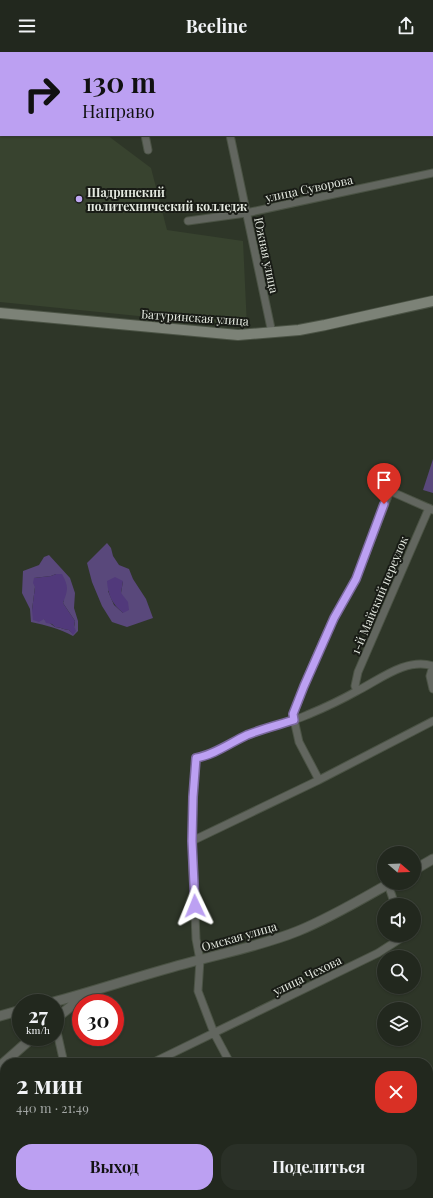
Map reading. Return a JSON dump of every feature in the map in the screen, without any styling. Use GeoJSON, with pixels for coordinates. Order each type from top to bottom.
{"type":"FeatureCollection","features":[{"type":"Feature","properties":{"kind":"main road","name":"Батуринская улица"},"geometry":{"type":"LineString","coordinates":[[0,313],[238,335],[272,333],[325,325],[433,301]]}},
{"type":"Feature","properties":{"kind":"street"},"geometry":{"type":"LineString","coordinates":[[145,136],[148,150]]}},
{"type":"Feature","properties":{"kind":"street","name":"Южная улица"},"geometry":{"type":"LineString","coordinates":[[230,136],[272,333]]}},
{"type":"Feature","properties":{"kind":"street","name":"улица Суворова"},"geometry":{"type":"LineString","coordinates":[[188,221],[246,213],[433,173]]}},
{"type":"Feature","properties":{"kind":"street"},"geometry":{"type":"LineString","coordinates":[[319,780],[300,742],[293,714],[304,686],[334,618],[356,579],[390,491],[431,509]]}},
{"type":"Feature","properties":{"kind":"street","name":"1-й Майский переулок"},"geometry":{"type":"LineString","coordinates":[[357,691],[355,686],[358,672],[431,509]]}},
{"type":"Feature","properties":{"kind":"street"},"geometry":{"type":"LineString","coordinates":[[227,1058],[214,1033],[198,991],[200,960],[196,932],[192,841],[196,758],[206,757],[264,728],[294,720],[357,691],[387,674],[407,666],[419,664],[433,666],[430,676],[433,689]]}},
{"type":"Feature","properties":{"kind":"street"},"geometry":{"type":"LineString","coordinates":[[192,841],[319,780],[433,721]]}},
{"type":"Feature","properties":{"kind":"street"},"geometry":{"type":"LineString","coordinates":[[421,866],[433,859]]}},
{"type":"Feature","properties":{"kind":"street","name":"Омская улица"},"geometry":{"type":"LineString","coordinates":[[64,999],[200,960],[262,944],[299,930],[378,890]]}},
{"type":"Feature","properties":{"kind":"street","name":"улица Чехова"},"geometry":{"type":"LineString","coordinates":[[162,1058],[378,953],[395,942]]}},
{"type":"Feature","properties":{"kind":"street"},"geometry":{"type":"LineString","coordinates":[[64,1012],[87,993]]}},
{"type":"Feature","properties":{"kind":"street"},"geometry":{"type":"LineString","coordinates":[[0,1016],[12,1013]]}},
{"type":"Feature","properties":{"kind":"street"},"geometry":{"type":"LineString","coordinates":[[9,1058],[23,1046]]}},
{"type":"Feature","properties":{"kind":"street"},"geometry":{"type":"LineString","coordinates":[[60,1046],[63,1058]]}},
{"type":"Feature","properties":{"kind":"shaded area","name":"Шадринский политехнический колледж"},"geometry":{"type":"Polygon","coordinates":[[[0,136],[108,136],[151,168],[167,230],[243,241],[247,327],[0,302],[0,136]]]}},
{"type":"Feature","properties":{"kind":"shaded area"},"geometry":{"type":"Polygon","coordinates":[[[433,459],[433,493],[423,490],[433,459]]]}},
{"type":"Feature","properties":{"kind":"shaded area"},"geometry":{"type":"Polygon","coordinates":[[[107,543],[119,565],[129,569],[133,579],[146,599],[153,618],[127,627],[112,622],[102,606],[92,582],[87,563],[107,543]],[[123,581],[108,591],[114,605],[123,613],[121,593],[123,581]]]}},
{"type":"Feature","properties":{"kind":"shaded area"},"geometry":{"type":"Polygon","coordinates":[[[49,555],[70,578],[75,593],[74,608],[78,621],[78,631],[73,636],[42,624],[31,622],[30,609],[22,593],[23,571],[39,565],[44,557],[49,555]],[[56,574],[34,578],[35,587],[32,610],[55,627],[69,630],[73,634],[75,621],[63,603],[64,600],[56,574]]]}},
{"type":"Feature","properties":{"kind":"shaded area"},"geometry":{"type":"Polygon","coordinates":[[[62,574],[67,585],[67,592],[63,603],[75,621],[74,626],[76,631],[73,635],[69,630],[55,627],[52,624],[46,623],[44,619],[39,622],[33,620],[32,610],[35,587],[33,583],[34,578],[62,574]]]}},
{"type":"Feature","properties":{"kind":"shaded area"},"geometry":{"type":"Polygon","coordinates":[[[115,577],[123,581],[121,593],[128,602],[129,610],[123,613],[113,603],[108,591],[107,581],[115,577]]]}},
{"type":"Feature","properties":{"kind":"place","name":"Шадринский политехнический колледж"},"geometry":{"type":"Point","coordinates":[79,199]}},
{"type":"Feature","properties":{"kind":"route"},"geometry":{"type":"LineString","coordinates":[[195,906],[192,841],[196,758],[206,757],[264,728],[294,720],[293,714],[297,702],[334,618],[356,579],[384,504]]}}]}
